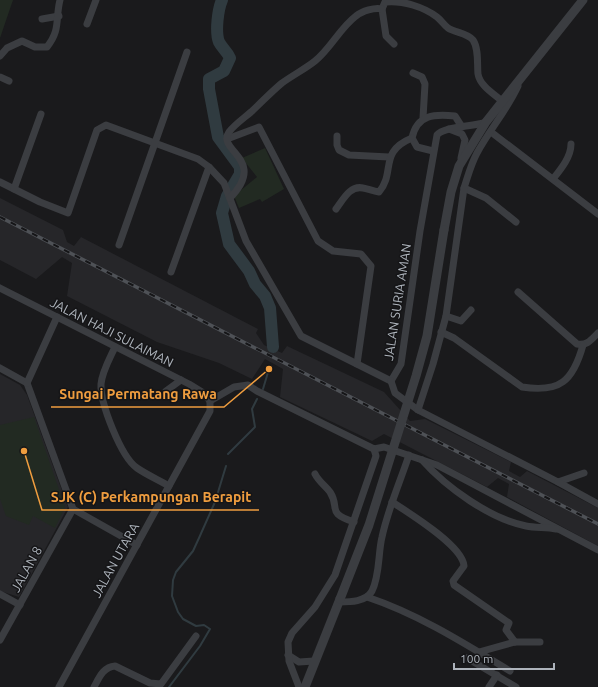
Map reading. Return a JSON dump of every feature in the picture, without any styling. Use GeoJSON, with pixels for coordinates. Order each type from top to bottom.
{"type":"FeatureCollection","features":[{"type":"Feature","properties":{"kind":"street"},"geometry":{"type":"LineString","coordinates":[[0,56],[7,48],[22,41],[35,46],[47,47],[58,28],[60,0]]}},
{"type":"Feature","properties":{"kind":"street"},"geometry":{"type":"LineString","coordinates":[[87,24],[96,0]]}},
{"type":"Feature","properties":{"kind":"street"},"geometry":{"type":"LineString","coordinates":[[394,44],[386,36],[382,9],[385,1],[392,0],[426,9],[448,28],[469,36],[474,42],[479,65],[478,74],[486,87],[502,101]]}},
{"type":"Feature","properties":{"kind":"street"},"geometry":{"type":"LineString","coordinates":[[459,166],[486,122],[583,0]]}},
{"type":"Feature","properties":{"kind":"street"},"geometry":{"type":"LineString","coordinates":[[230,198],[240,188],[245,172],[243,165],[227,143],[229,132],[282,83],[316,60],[342,29],[357,14],[377,8],[382,9]]}},
{"type":"Feature","properties":{"kind":"street"},"geometry":{"type":"LineString","coordinates":[[42,19],[59,16]]}},
{"type":"Feature","properties":{"kind":"street"},"geometry":{"type":"LineString","coordinates":[[119,245],[188,52]]}},
{"type":"Feature","properties":{"kind":"street"},"geometry":{"type":"LineString","coordinates":[[413,73],[422,77],[425,84],[423,118]]}},
{"type":"Feature","properties":{"kind":"street"},"geometry":{"type":"LineString","coordinates":[[0,77],[9,81]]}},
{"type":"Feature","properties":{"kind":"street"},"geometry":{"type":"LineString","coordinates":[[418,410],[434,364],[446,316],[464,188],[469,171],[478,152],[509,105],[520,80]]}},
{"type":"Feature","properties":{"kind":"street"},"geometry":{"type":"LineString","coordinates":[[0,182],[14,189],[41,114]]}},
{"type":"Feature","properties":{"kind":"street"},"geometry":{"type":"LineString","coordinates":[[432,152],[417,147],[412,138],[413,130],[423,118],[433,115],[455,116],[462,127]]}},
{"type":"Feature","properties":{"kind":"street"},"geometry":{"type":"LineString","coordinates":[[449,129],[477,126],[486,122]]}},
{"type":"Feature","properties":{"kind":"street","name":"JALAN SURIA AMAN"},"geometry":{"type":"LineString","coordinates":[[14,189],[68,212],[97,130],[106,125],[198,159],[209,167],[224,183],[246,241],[300,336],[391,381],[401,364],[432,152],[437,135],[449,129]]}},
{"type":"Feature","properties":{"kind":"street"},"geometry":{"type":"LineString","coordinates":[[227,139],[259,127],[318,241],[333,251],[361,254],[371,266],[358,364]]}},
{"type":"Feature","properties":{"kind":"street"},"geometry":{"type":"LineString","coordinates":[[305,687],[370,526],[427,336],[450,192],[466,140],[462,134],[449,129]]}},
{"type":"Feature","properties":{"kind":"street"},"geometry":{"type":"LineString","coordinates":[[491,132],[598,214]]}},
{"type":"Feature","properties":{"kind":"street"},"geometry":{"type":"LineString","coordinates":[[337,136],[337,145],[339,150],[349,155],[389,157]]}},
{"type":"Feature","properties":{"kind":"street"},"geometry":{"type":"LineString","coordinates":[[336,209],[354,188],[362,188],[379,192],[386,178],[389,157],[400,142],[412,138]]}},
{"type":"Feature","properties":{"kind":"street"},"geometry":{"type":"LineString","coordinates":[[553,179],[570,153],[571,144]]}},
{"type":"Feature","properties":{"kind":"street"},"geometry":{"type":"LineString","coordinates":[[171,272],[209,167]]}},
{"type":"Feature","properties":{"kind":"street"},"geometry":{"type":"LineString","coordinates":[[464,188],[486,198],[516,222]]}},
{"type":"Feature","properties":{"kind":"street","name":"JALAN HAJI SULAIMAN"},"geometry":{"type":"LineString","coordinates":[[0,288],[181,380],[202,392],[210,401]]}},
{"type":"Feature","properties":{"kind":"street"},"geometry":{"type":"LineString","coordinates":[[518,292],[577,344],[583,345]]}},
{"type":"Feature","properties":{"kind":"street"},"geometry":{"type":"LineString","coordinates":[[446,316],[461,320],[471,310]]}},
{"type":"Feature","properties":{"kind":"street"},"geometry":{"type":"LineString","coordinates":[[27,383],[58,317]]}},
{"type":"Feature","properties":{"kind":"street"},"geometry":{"type":"LineString","coordinates":[[441,332],[454,338],[522,387],[533,389],[552,389],[560,385],[571,375],[580,356],[583,345],[598,333]]}},
{"type":"Feature","properties":{"kind":"street"},"geometry":{"type":"LineString","coordinates":[[116,347],[107,363],[101,384],[110,424],[130,461],[136,468],[169,486]]}},
{"type":"Feature","properties":{"kind":"street"},"geometry":{"type":"LineString","coordinates":[[0,368],[27,383],[73,509],[137,545]]}},
{"type":"Feature","properties":{"kind":"street"},"geometry":{"type":"LineString","coordinates":[[166,391],[181,380]]}},
{"type":"Feature","properties":{"kind":"street"},"geometry":{"type":"LineString","coordinates":[[391,381],[395,393],[418,410],[598,504]]}},
{"type":"Feature","properties":{"kind":"street"},"geometry":{"type":"LineString","coordinates":[[210,401],[234,387],[248,385],[257,391],[374,449],[384,447],[437,465],[598,550]]}},
{"type":"Feature","properties":{"kind":"street","name":"JALAN UTARA"},"geometry":{"type":"LineString","coordinates":[[59,687],[210,411],[210,401]]}},
{"type":"Feature","properties":{"kind":"street"},"geometry":{"type":"LineString","coordinates":[[299,687],[288,655],[290,637],[315,607],[334,575],[354,522],[376,456],[374,449]]}},
{"type":"Feature","properties":{"kind":"street"},"geometry":{"type":"LineString","coordinates":[[340,600],[351,602],[366,597],[372,591],[377,574],[382,536],[392,502],[409,455]]}},
{"type":"Feature","properties":{"kind":"street"},"geometry":{"type":"LineString","coordinates":[[422,460],[431,470],[459,493],[492,514],[526,526],[545,527],[563,531]]}},
{"type":"Feature","properties":{"kind":"street"},"geometry":{"type":"LineString","coordinates":[[558,482],[584,473]]}},
{"type":"Feature","properties":{"kind":"street"},"geometry":{"type":"LineString","coordinates":[[316,474],[332,495],[336,513],[343,518],[354,522]]}},
{"type":"Feature","properties":{"kind":"street"},"geometry":{"type":"LineString","coordinates":[[392,502],[439,534],[461,556],[464,566],[453,581],[454,585],[509,624],[506,630],[515,642]]}},
{"type":"Feature","properties":{"kind":"street","name":"JALAN 8"},"geometry":{"type":"LineString","coordinates":[[0,640],[73,509]]}},
{"type":"Feature","properties":{"kind":"street"},"geometry":{"type":"LineString","coordinates":[[0,594],[20,605]]}},
{"type":"Feature","properties":{"kind":"street"},"geometry":{"type":"LineString","coordinates":[[366,597],[384,602],[444,630],[510,670]]}},
{"type":"Feature","properties":{"kind":"street"},"geometry":{"type":"LineString","coordinates":[[94,687],[102,672],[109,667],[115,666],[150,683],[161,684],[196,636]]}},
{"type":"Feature","properties":{"kind":"street"},"geometry":{"type":"LineString","coordinates":[[479,652],[515,642],[540,642]]}},
{"type":"Feature","properties":{"kind":"street"},"geometry":{"type":"LineString","coordinates":[[288,655],[299,662],[314,662]]}},
{"type":"Feature","properties":{"kind":"street"},"geometry":{"type":"LineString","coordinates":[[467,658],[516,687]]}},
{"type":"Feature","properties":{"kind":"street"},"geometry":{"type":"LineString","coordinates":[[489,687],[497,675]]}},
{"type":"Feature","properties":{"kind":"shaded area"},"geometry":{"type":"Polygon","coordinates":[[[0,0],[13,0],[0,38],[0,0]]]}},
{"type":"Feature","properties":{"kind":"shaded area"},"geometry":{"type":"Polygon","coordinates":[[[265,148],[284,189],[262,202],[260,199],[239,208],[234,196],[257,177],[242,158],[265,148]]]}},
{"type":"Feature","properties":{"kind":"shaded area"},"geometry":{"type":"Polygon","coordinates":[[[0,198],[63,230],[67,242],[74,246],[81,237],[258,329],[256,333],[264,345],[282,353],[287,346],[384,392],[410,421],[425,419],[511,462],[509,471],[520,477],[527,471],[598,508],[598,546],[507,497],[509,484],[498,478],[487,487],[384,434],[372,441],[280,397],[283,369],[265,359],[252,379],[219,363],[157,342],[67,296],[72,263],[62,257],[36,279],[0,260],[0,198]]]}},
{"type":"Feature","properties":{"kind":"shaded area"},"geometry":{"type":"Polygon","coordinates":[[[0,374],[20,385],[27,395],[68,507],[19,597],[0,591],[0,374]]]}},
{"type":"Feature","properties":{"kind":"shaded area"},"geometry":{"type":"Polygon","coordinates":[[[34,417],[65,507],[55,528],[33,516],[29,525],[6,516],[0,499],[0,425],[34,417]]]}},
{"type":"Feature","properties":{"kind":"waterway"},"geometry":{"type":"LineString","coordinates":[[222,0],[219,9],[217,32],[219,42],[230,58],[224,71],[209,79],[209,89],[218,137],[240,167],[240,174],[227,196],[222,213],[229,244],[249,271],[255,284],[265,296],[270,308],[273,347]]}},
{"type":"Feature","properties":{"kind":"waterway"},"geometry":{"type":"LineString","coordinates":[[263,389],[269,369]]}},
{"type":"Feature","properties":{"kind":"waterway"},"geometry":{"type":"LineString","coordinates":[[228,454],[255,427],[252,409],[257,399]]}},
{"type":"Feature","properties":{"kind":"waterway"},"geometry":{"type":"LineString","coordinates":[[169,687],[200,646],[210,629],[204,625],[196,626],[183,619],[178,612],[172,596],[173,580],[176,572],[193,551],[215,502],[226,466]]}},
{"type":"Feature","properties":{"kind":"railway"},"geometry":{"type":"LineString","coordinates":[[0,217],[598,524]]}},
{"type":"Feature","properties":{"kind":"place","name":"Sungai Permatang Rawa"},"geometry":{"type":"Point","coordinates":[269,369]}},
{"type":"Feature","properties":{"kind":"place","name":"SJK (C) Perkampungan Berapit"},"geometry":{"type":"Point","coordinates":[24,451]}}]}
